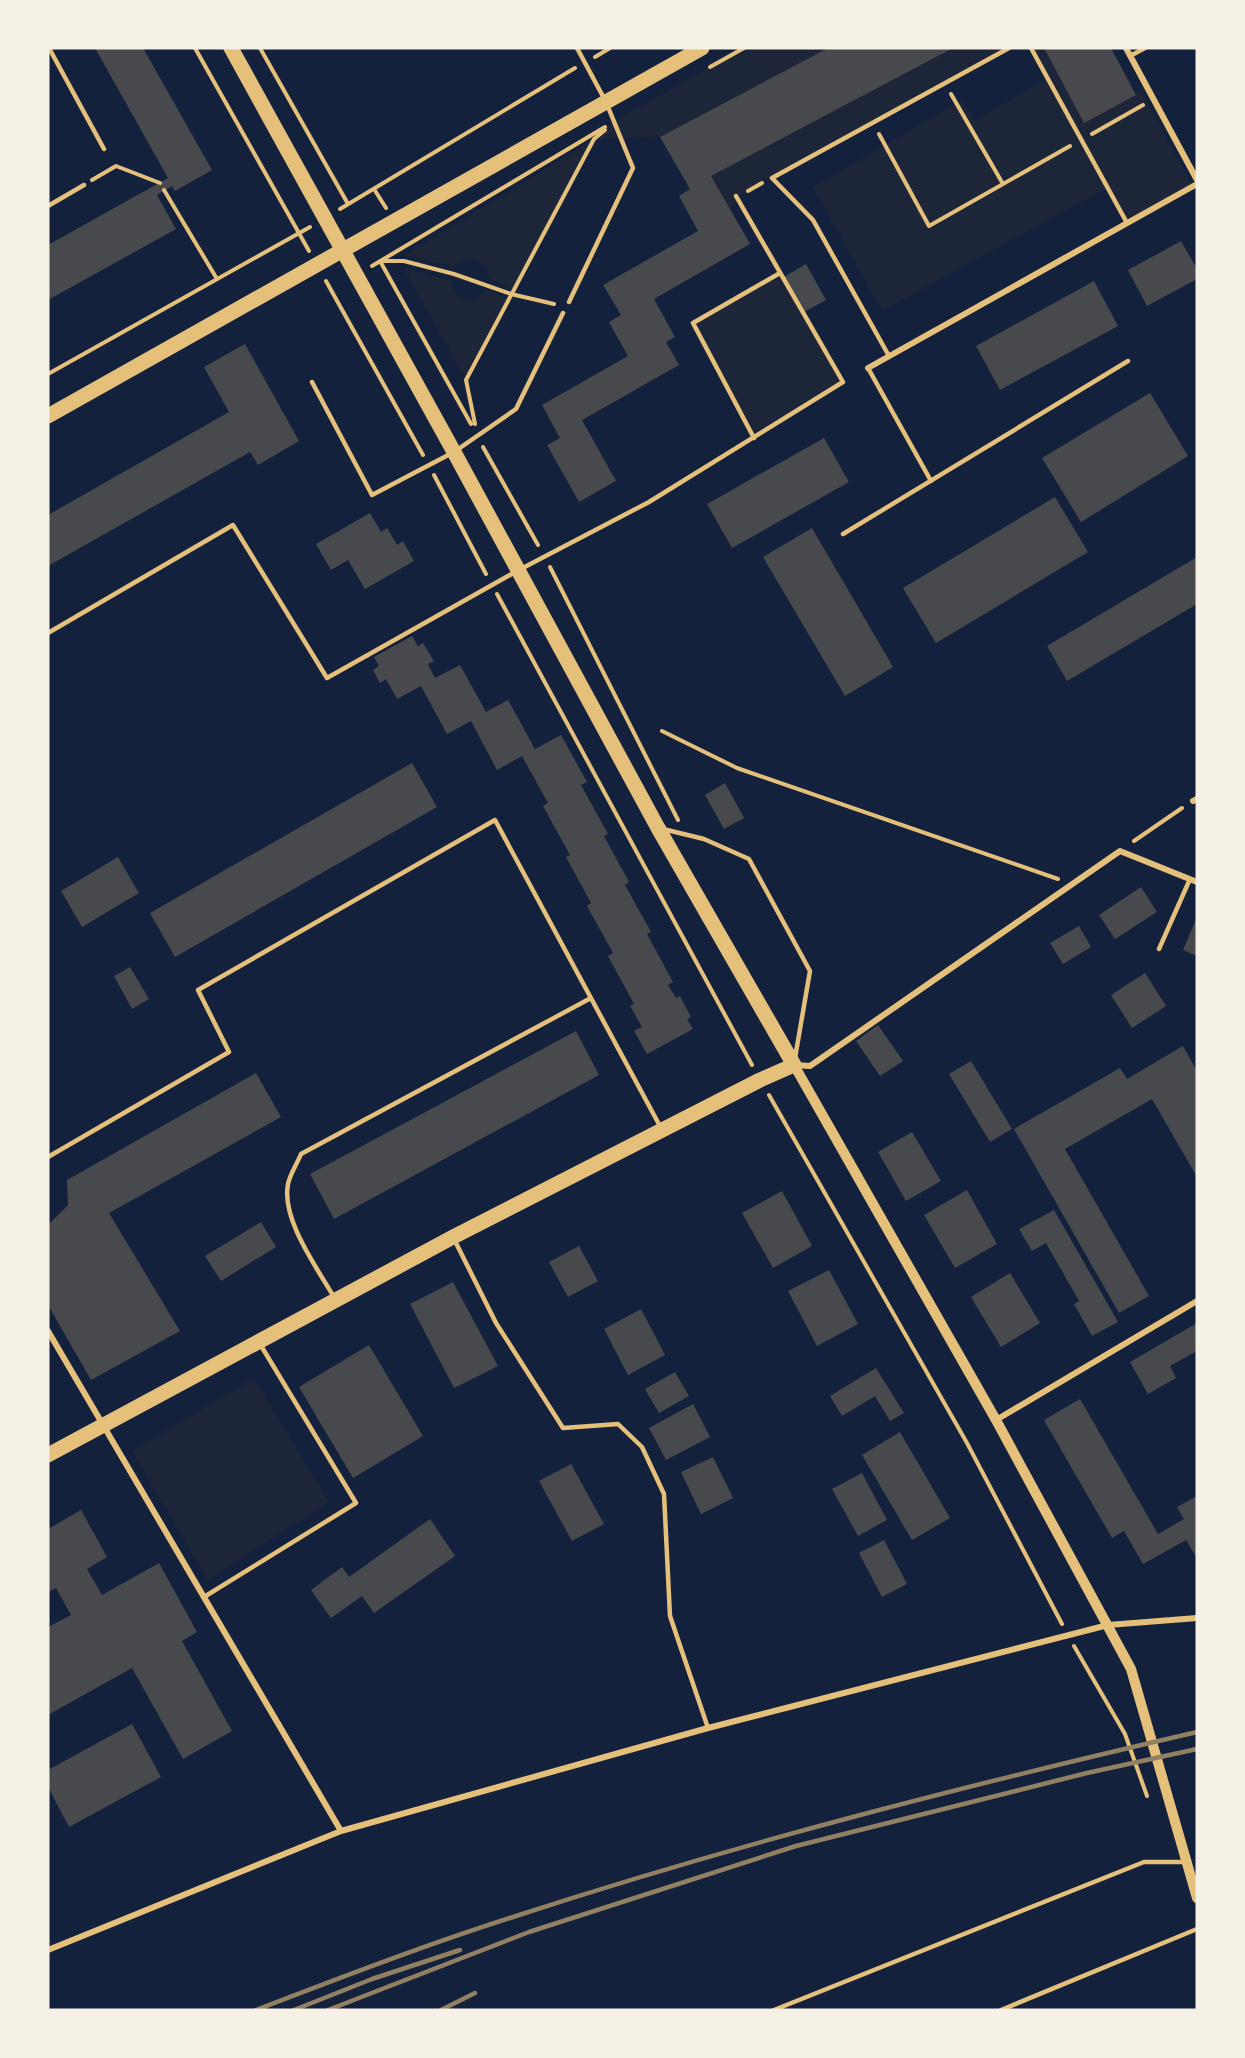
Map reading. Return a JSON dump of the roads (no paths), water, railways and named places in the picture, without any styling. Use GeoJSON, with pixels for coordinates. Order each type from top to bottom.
{"type":"FeatureCollection","features":[{"type":"Feature","properties":{"kind":"main road"},"geometry":{"type":"LineString","coordinates":[[48,1455],[453,1237],[760,1080],[794,1065],[658,828],[231,48]]}},
{"type":"Feature","properties":{"kind":"main road"},"geometry":{"type":"LineString","coordinates":[[48,416],[702,48]]}},
{"type":"Feature","properties":{"kind":"street"},"geometry":{"type":"LineString","coordinates":[[1126,48],[1197,180]]}},
{"type":"Feature","properties":{"kind":"street"},"geometry":{"type":"LineString","coordinates":[[868,368],[1197,184]]}},
{"type":"Feature","properties":{"kind":"street"},"geometry":{"type":"LineString","coordinates":[[794,1065],[810,1066],[1120,851],[1197,882]]}},
{"type":"Feature","properties":{"kind":"street"},"geometry":{"type":"LineString","coordinates":[[794,1065],[996,1420],[1131,1669],[1197,1898]]}},
{"type":"Feature","properties":{"kind":"street"},"geometry":{"type":"LineString","coordinates":[[996,1420],[1197,1301]]}},
{"type":"Feature","properties":{"kind":"street"},"geometry":{"type":"LineString","coordinates":[[48,1331],[341,1831]]}},
{"type":"Feature","properties":{"kind":"street"},"geometry":{"type":"LineString","coordinates":[[48,1950],[341,1831],[708,1728],[1108,1625],[1197,1618]]}},
{"type":"Feature","properties":{"kind":"lane"},"geometry":{"type":"LineString","coordinates":[[49,48],[104,149]]}},
{"type":"Feature","properties":{"kind":"lane"},"geometry":{"type":"LineString","coordinates":[[569,302],[633,168],[606,102],[577,48]]}},
{"type":"Feature","properties":{"kind":"lane"},"geometry":{"type":"LineString","coordinates":[[889,356],[813,220],[772,178],[1009,48]]}},
{"type":"Feature","properties":{"kind":"lane"},"geometry":{"type":"LineString","coordinates":[[1031,48],[1127,224]]}},
{"type":"Feature","properties":{"kind":"lane"},"geometry":{"type":"LineString","coordinates":[[1130,56],[1145,48]]}},
{"type":"Feature","properties":{"kind":"lane"},"geometry":{"type":"LineString","coordinates":[[48,206],[84,185]]}},
{"type":"Feature","properties":{"kind":"lane"},"geometry":{"type":"LineString","coordinates":[[48,633],[233,525],[327,678],[517,571],[649,502],[843,382],[736,196]]}},
{"type":"Feature","properties":{"kind":"lane"},"geometry":{"type":"LineString","coordinates":[[754,438],[693,324],[780,273]]}},
{"type":"Feature","properties":{"kind":"lane"},"geometry":{"type":"LineString","coordinates":[[312,382],[372,495],[454,452],[516,409],[563,313]]}},
{"type":"Feature","properties":{"kind":"lane"},"geometry":{"type":"LineString","coordinates":[[843,534],[1128,361]]}},
{"type":"Feature","properties":{"kind":"lane"},"geometry":{"type":"LineString","coordinates":[[868,368],[931,481]]}},
{"type":"Feature","properties":{"kind":"lane"},"geometry":{"type":"LineString","coordinates":[[48,1157],[229,1052],[198,990],[495,820],[663,1131]]}},
{"type":"Feature","properties":{"kind":"lane"},"geometry":{"type":"LineString","coordinates":[[658,828],[704,839],[749,859],[810,971],[794,1065]]}},
{"type":"Feature","properties":{"kind":"lane"},"geometry":{"type":"LineString","coordinates":[[1159,949],[1190,879]]}},
{"type":"Feature","properties":{"kind":"lane"},"geometry":{"type":"LineString","coordinates":[[335,1300],[292,1223],[287,1202],[288,1184],[301,1154],[591,998]]}},
{"type":"Feature","properties":{"kind":"lane"},"geometry":{"type":"LineString","coordinates":[[453,1237],[496,1323],[563,1428],[618,1424],[642,1447],[664,1494],[670,1616],[708,1728]]}},
{"type":"Feature","properties":{"kind":"lane"},"geometry":{"type":"LineString","coordinates":[[204,1597],[356,1503],[259,1342]]}},
{"type":"Feature","properties":{"kind":"lane"},"geometry":{"type":"LineString","coordinates":[[774,2010],[1144,1862],[1187,1863]]}},
{"type":"Feature","properties":{"kind":"lane"},"geometry":{"type":"LineString","coordinates":[[1001,2010],[1197,1929]]}},
{"type":"Feature","properties":{"kind":"railway"},"geometry":{"type":"LineString","coordinates":[[256,2010],[450,1938],[600,1889],[855,1816],[1197,1732]]}},
{"type":"Feature","properties":{"kind":"railway"},"geometry":{"type":"LineString","coordinates":[[328,2010],[529,1932],[796,1846],[1087,1773],[1197,1749]]}},
{"type":"Feature","properties":{"kind":"railway"},"geometry":{"type":"LineString","coordinates":[[294,2010],[372,1979],[460,1950]]}},
{"type":"Feature","properties":{"kind":"railway"},"geometry":{"type":"LineString","coordinates":[[441,2010],[475,1993]]}}]}
